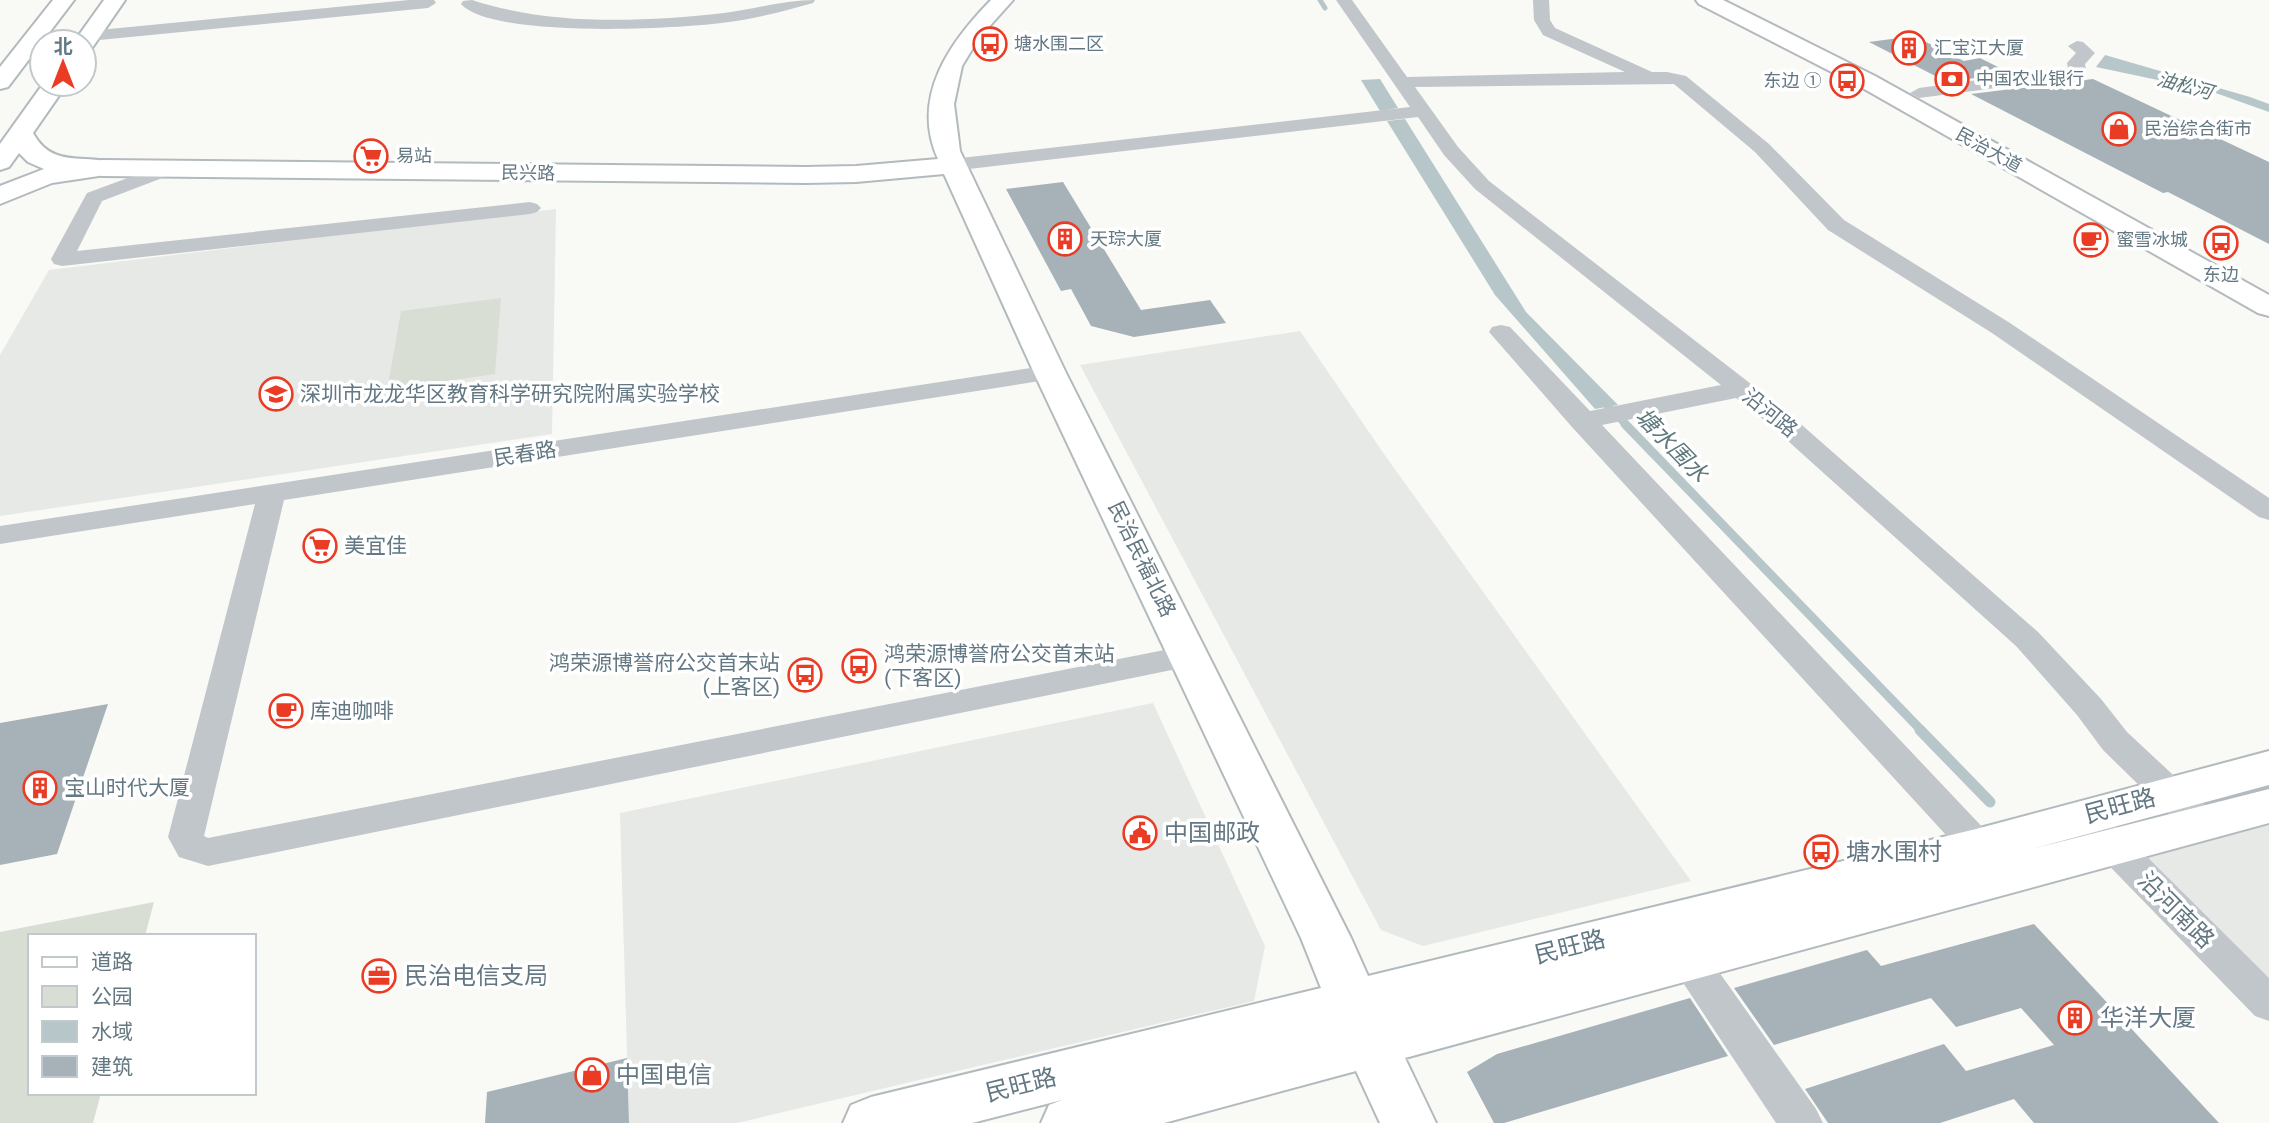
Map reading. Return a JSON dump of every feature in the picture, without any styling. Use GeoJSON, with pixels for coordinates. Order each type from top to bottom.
{"type":"FeatureCollection","features":[{"type":"Feature","properties":{"kind":"main road"},"geometry":{"type":"LineString","coordinates":[[0,82],[64,0]]}},
{"type":"Feature","properties":{"kind":"main road"},"geometry":{"type":"LineString","coordinates":[[95,28],[115,0]]}},
{"type":"Feature","properties":{"kind":"main road","name":"民治民福北路"},"geometry":{"type":"LineString","coordinates":[[1000,0],[961,45],[946,79],[941,117],[952,165],[1050,373],[1190,656],[1408,1123]]}},
{"type":"Feature","properties":{"kind":"main road","name":"民治大道"},"geometry":{"type":"LineString","coordinates":[[1706,0],[1867,81],[2269,307]]}},
{"type":"Feature","properties":{"kind":"main road","name":"民治大道"},"geometry":{"type":"LineString","coordinates":[[1743,0],[2269,285]]}},
{"type":"Feature","properties":{"kind":"main road"},"geometry":{"type":"LineString","coordinates":[[0,162],[45,98]]}},
{"type":"Feature","properties":{"kind":"main road"},"geometry":{"type":"LineString","coordinates":[[20,133],[27,149],[35,158],[103,168]]}},
{"type":"Feature","properties":{"kind":"main road","name":"民兴路"},"geometry":{"type":"LineString","coordinates":[[103,168],[805,175],[868,173],[952,165]]}},
{"type":"Feature","properties":{"kind":"main road"},"geometry":{"type":"LineString","coordinates":[[0,196],[46,176],[103,168]]}},
{"type":"Feature","properties":{"kind":"main road","name":"民旺路"},"geometry":{"type":"LineString","coordinates":[[1069,1123],[1363,1023],[1992,861],[2186,808],[2269,768]]}},
{"type":"Feature","properties":{"kind":"main road","name":"民旺路"},"geometry":{"type":"LineString","coordinates":[[2186,808],[2269,806]]}},
{"type":"Feature","properties":{"kind":"main road","name":"民旺路"},"geometry":{"type":"LineString","coordinates":[[871,1123],[1688,960],[1992,861]]}},
{"type":"Feature","properties":{"kind":"street"},"geometry":{"type":"LineString","coordinates":[[98,39],[429,1],[462,4],[505,16],[542,21],[641,24],[729,19],[776,10],[807,0]]}},
{"type":"Feature","properties":{"kind":"street","name":"沿河路"},"geometry":{"type":"LineString","coordinates":[[1344,0],[1403,82],[1418,111],[1482,185],[1778,418],[2027,639],[2089,707],[2115,741],[2186,808]]}},
{"type":"Feature","properties":{"kind":"street"},"geometry":{"type":"LineString","coordinates":[[1541,0],[1542,19],[1549,31],[1628,65],[1648,77]]}},
{"type":"Feature","properties":{"kind":"street"},"geometry":{"type":"LineString","coordinates":[[182,28],[198,6]]}},
{"type":"Feature","properties":{"kind":"street"},"geometry":{"type":"LineString","coordinates":[[1919,93],[2074,72],[2077,70],[2079,54]]}},
{"type":"Feature","properties":{"kind":"street"},"geometry":{"type":"LineString","coordinates":[[1403,82],[1648,77],[1680,80],[1762,148],[1836,225],[2001,328],[2269,511]]}},
{"type":"Feature","properties":{"kind":"street"},"geometry":{"type":"LineString","coordinates":[[952,165],[1418,111]]}},
{"type":"Feature","properties":{"kind":"street"},"geometry":{"type":"LineString","coordinates":[[171,168],[94,197],[62,260],[530,208]]}},
{"type":"Feature","properties":{"kind":"street"},"geometry":{"type":"LineString","coordinates":[[1501,332],[1591,419],[1992,861]]}},
{"type":"Feature","properties":{"kind":"street","name":"民春路"},"geometry":{"type":"LineString","coordinates":[[0,535],[1050,373]]}},
{"type":"Feature","properties":{"kind":"street"},"geometry":{"type":"LineString","coordinates":[[1591,419],[1741,389]]}},
{"type":"Feature","properties":{"kind":"street"},"geometry":{"type":"LineString","coordinates":[[272,493],[188,823],[186,837],[192,848],[208,852],[243,848],[1190,656]]}},
{"type":"Feature","properties":{"kind":"street","name":"沿河南路"},"geometry":{"type":"LineString","coordinates":[[2099,831],[2269,1004]]}},
{"type":"Feature","properties":{"kind":"street"},"geometry":{"type":"LineString","coordinates":[[1688,960],[1801,1123]]}},
{"type":"Feature","properties":{"kind":"shaded area","name":"深圳市龙龙华区教育科学研究院附属实验学校"},"geometry":{"type":"Polygon","coordinates":[[[556,209],[552,434],[0,516],[0,355],[49,270],[556,209]]]}},
{"type":"Feature","properties":{"kind":"shaded area"},"geometry":{"type":"Polygon","coordinates":[[[1300,331],[1384,454],[1691,881],[1423,946],[1381,930],[1080,365],[1300,331]]]}},
{"type":"Feature","properties":{"kind":"shaded area"},"geometry":{"type":"Polygon","coordinates":[[[1153,703],[1265,946],[1254,1001],[737,1123],[629,1123],[620,813],[1153,703]]]}},
{"type":"Feature","properties":{"kind":"shaded area"},"geometry":{"type":"Polygon","coordinates":[[[2269,819],[2269,984],[2139,853],[2269,819]]]}},
{"type":"Feature","properties":{"kind":"green space"},"geometry":{"type":"Polygon","coordinates":[[[501,298],[495,374],[387,390],[401,311],[501,298]]]}},
{"type":"Feature","properties":{"kind":"green space"},"geometry":{"type":"Polygon","coordinates":[[[154,902],[146,934],[28,934],[28,1095],[100,1095],[93,1123],[0,1123],[0,932],[154,902]]]}},
{"type":"Feature","properties":{"kind":"water","name":"油松河"},"geometry":{"type":"Polygon","coordinates":[[[2105,55],[2250,97],[2269,104],[2269,112],[2210,91],[2096,67],[2105,55]]]}},
{"type":"Feature","properties":{"kind":"water"},"geometry":{"type":"Polygon","coordinates":[[[1380,79],[1398,108],[1380,111],[1361,80],[1380,79]]]}},
{"type":"Feature","properties":{"kind":"water"},"geometry":{"type":"Polygon","coordinates":[[[1405,119],[1526,312],[1618,405],[1595,409],[1495,295],[1387,121],[1405,119]]]}},
{"type":"Feature","properties":{"kind":"building","name":"汇宝江大厦"},"geometry":{"type":"Polygon","coordinates":[[[1914,36],[1964,61],[1980,58],[2010,73],[1947,82],[1869,42],[1914,36]]]}},
{"type":"Feature","properties":{"kind":"building","name":"民治综合街市"},"geometry":{"type":"Polygon","coordinates":[[[2093,79],[2269,162],[2269,244],[2168,192],[2163,193],[1971,94],[2093,79]]]}},
{"type":"Feature","properties":{"kind":"building","name":"天琮大厦"},"geometry":{"type":"Polygon","coordinates":[[[1063,182],[1141,310],[1210,300],[1226,323],[1134,337],[1091,326],[1071,289],[1061,291],[1006,189],[1063,182]]]}},
{"type":"Feature","properties":{"kind":"building","name":"宝山时代大厦"},"geometry":{"type":"Polygon","coordinates":[[[108,704],[57,854],[0,865],[0,723],[108,704]]]}},
{"type":"Feature","properties":{"kind":"building"},"geometry":{"type":"Polygon","coordinates":[[[2034,924],[2219,1123],[2034,1123],[2014,1099],[1940,1123],[1828,1123],[1805,1089],[1944,1044],[1966,1071],[2054,1045],[2021,1008],[1956,1027],[1931,998],[1774,1045],[1734,988],[1867,950],[1881,966],[2034,924]]]}},
{"type":"Feature","properties":{"kind":"building"},"geometry":{"type":"Polygon","coordinates":[[[1690,998],[1728,1056],[1504,1123],[1494,1123],[1467,1072],[1497,1054],[1690,998]]]}},
{"type":"Feature","properties":{"kind":"building","name":"中国电信"},"geometry":{"type":"Polygon","coordinates":[[[627,1058],[629,1123],[485,1123],[487,1092],[627,1058]]]}},
{"type":"Feature","properties":{"kind":"waterway","name":"塘水围水"},"geometry":{"type":"LineString","coordinates":[[1320,0],[1325,8]]}},
{"type":"Feature","properties":{"kind":"waterway","name":"塘水围水"},"geometry":{"type":"LineString","coordinates":[[1600,398],[1626,425]]}},
{"type":"Feature","properties":{"kind":"waterway","name":"塘水围水"},"geometry":{"type":"LineString","coordinates":[[1625,424],[1922,731]]}},
{"type":"Feature","properties":{"kind":"waterway","name":"塘水围水"},"geometry":{"type":"LineString","coordinates":[[1920,730],[1990,802]]}},
{"type":"Feature","properties":{"kind":"place","name":"塘水围二区"},"geometry":{"type":"Point","coordinates":[990,44]}},
{"type":"Feature","properties":{"kind":"place","name":"汇宝江大厦"},"geometry":{"type":"Point","coordinates":[1909,48]}},
{"type":"Feature","properties":{"kind":"place","name":"中国农业银行"},"geometry":{"type":"Point","coordinates":[1952,79]}},
{"type":"Feature","properties":{"kind":"place","name":"东边 ①"},"geometry":{"type":"Point","coordinates":[1847,81]}},
{"type":"Feature","properties":{"kind":"place","name":"民治综合街市"},"geometry":{"type":"Point","coordinates":[2119,129]}},
{"type":"Feature","properties":{"kind":"place","name":"易站"},"geometry":{"type":"Point","coordinates":[371,156]}},
{"type":"Feature","properties":{"kind":"place","name":"天琮大厦"},"geometry":{"type":"Point","coordinates":[1065,239]}},
{"type":"Feature","properties":{"kind":"place","name":"蜜雪冰城"},"geometry":{"type":"Point","coordinates":[2091,240]}},
{"type":"Feature","properties":{"kind":"place","name":"东边"},"geometry":{"type":"Point","coordinates":[2221,243]}},
{"type":"Feature","properties":{"kind":"place","name":"深圳市龙龙华区教育科学研究院附属实验学校"},"geometry":{"type":"Point","coordinates":[276,394]}},
{"type":"Feature","properties":{"kind":"place","name":"美宜佳"},"geometry":{"type":"Point","coordinates":[320,546]}},
{"type":"Feature","properties":{"kind":"place","name":"鸿荣源博誉府公交首末站 (下客区)"},"geometry":{"type":"Point","coordinates":[859,666]}},
{"type":"Feature","properties":{"kind":"place","name":"鸿荣源博誉府公交首末站 (上客区)"},"geometry":{"type":"Point","coordinates":[805,675]}},
{"type":"Feature","properties":{"kind":"place","name":"库迪咖啡"},"geometry":{"type":"Point","coordinates":[286,711]}},
{"type":"Feature","properties":{"kind":"place","name":"宝山时代大厦"},"geometry":{"type":"Point","coordinates":[40,788]}},
{"type":"Feature","properties":{"kind":"place","name":"中国邮政"},"geometry":{"type":"Point","coordinates":[1140,833]}},
{"type":"Feature","properties":{"kind":"place","name":"塘水围村"},"geometry":{"type":"Point","coordinates":[1821,852]}},
{"type":"Feature","properties":{"kind":"place","name":"民治电信支局"},"geometry":{"type":"Point","coordinates":[379,976]}},
{"type":"Feature","properties":{"kind":"place","name":"华洋大厦"},"geometry":{"type":"Point","coordinates":[2075,1018]}},
{"type":"Feature","properties":{"kind":"place","name":"中国电信"},"geometry":{"type":"Point","coordinates":[592,1075]}}]}
